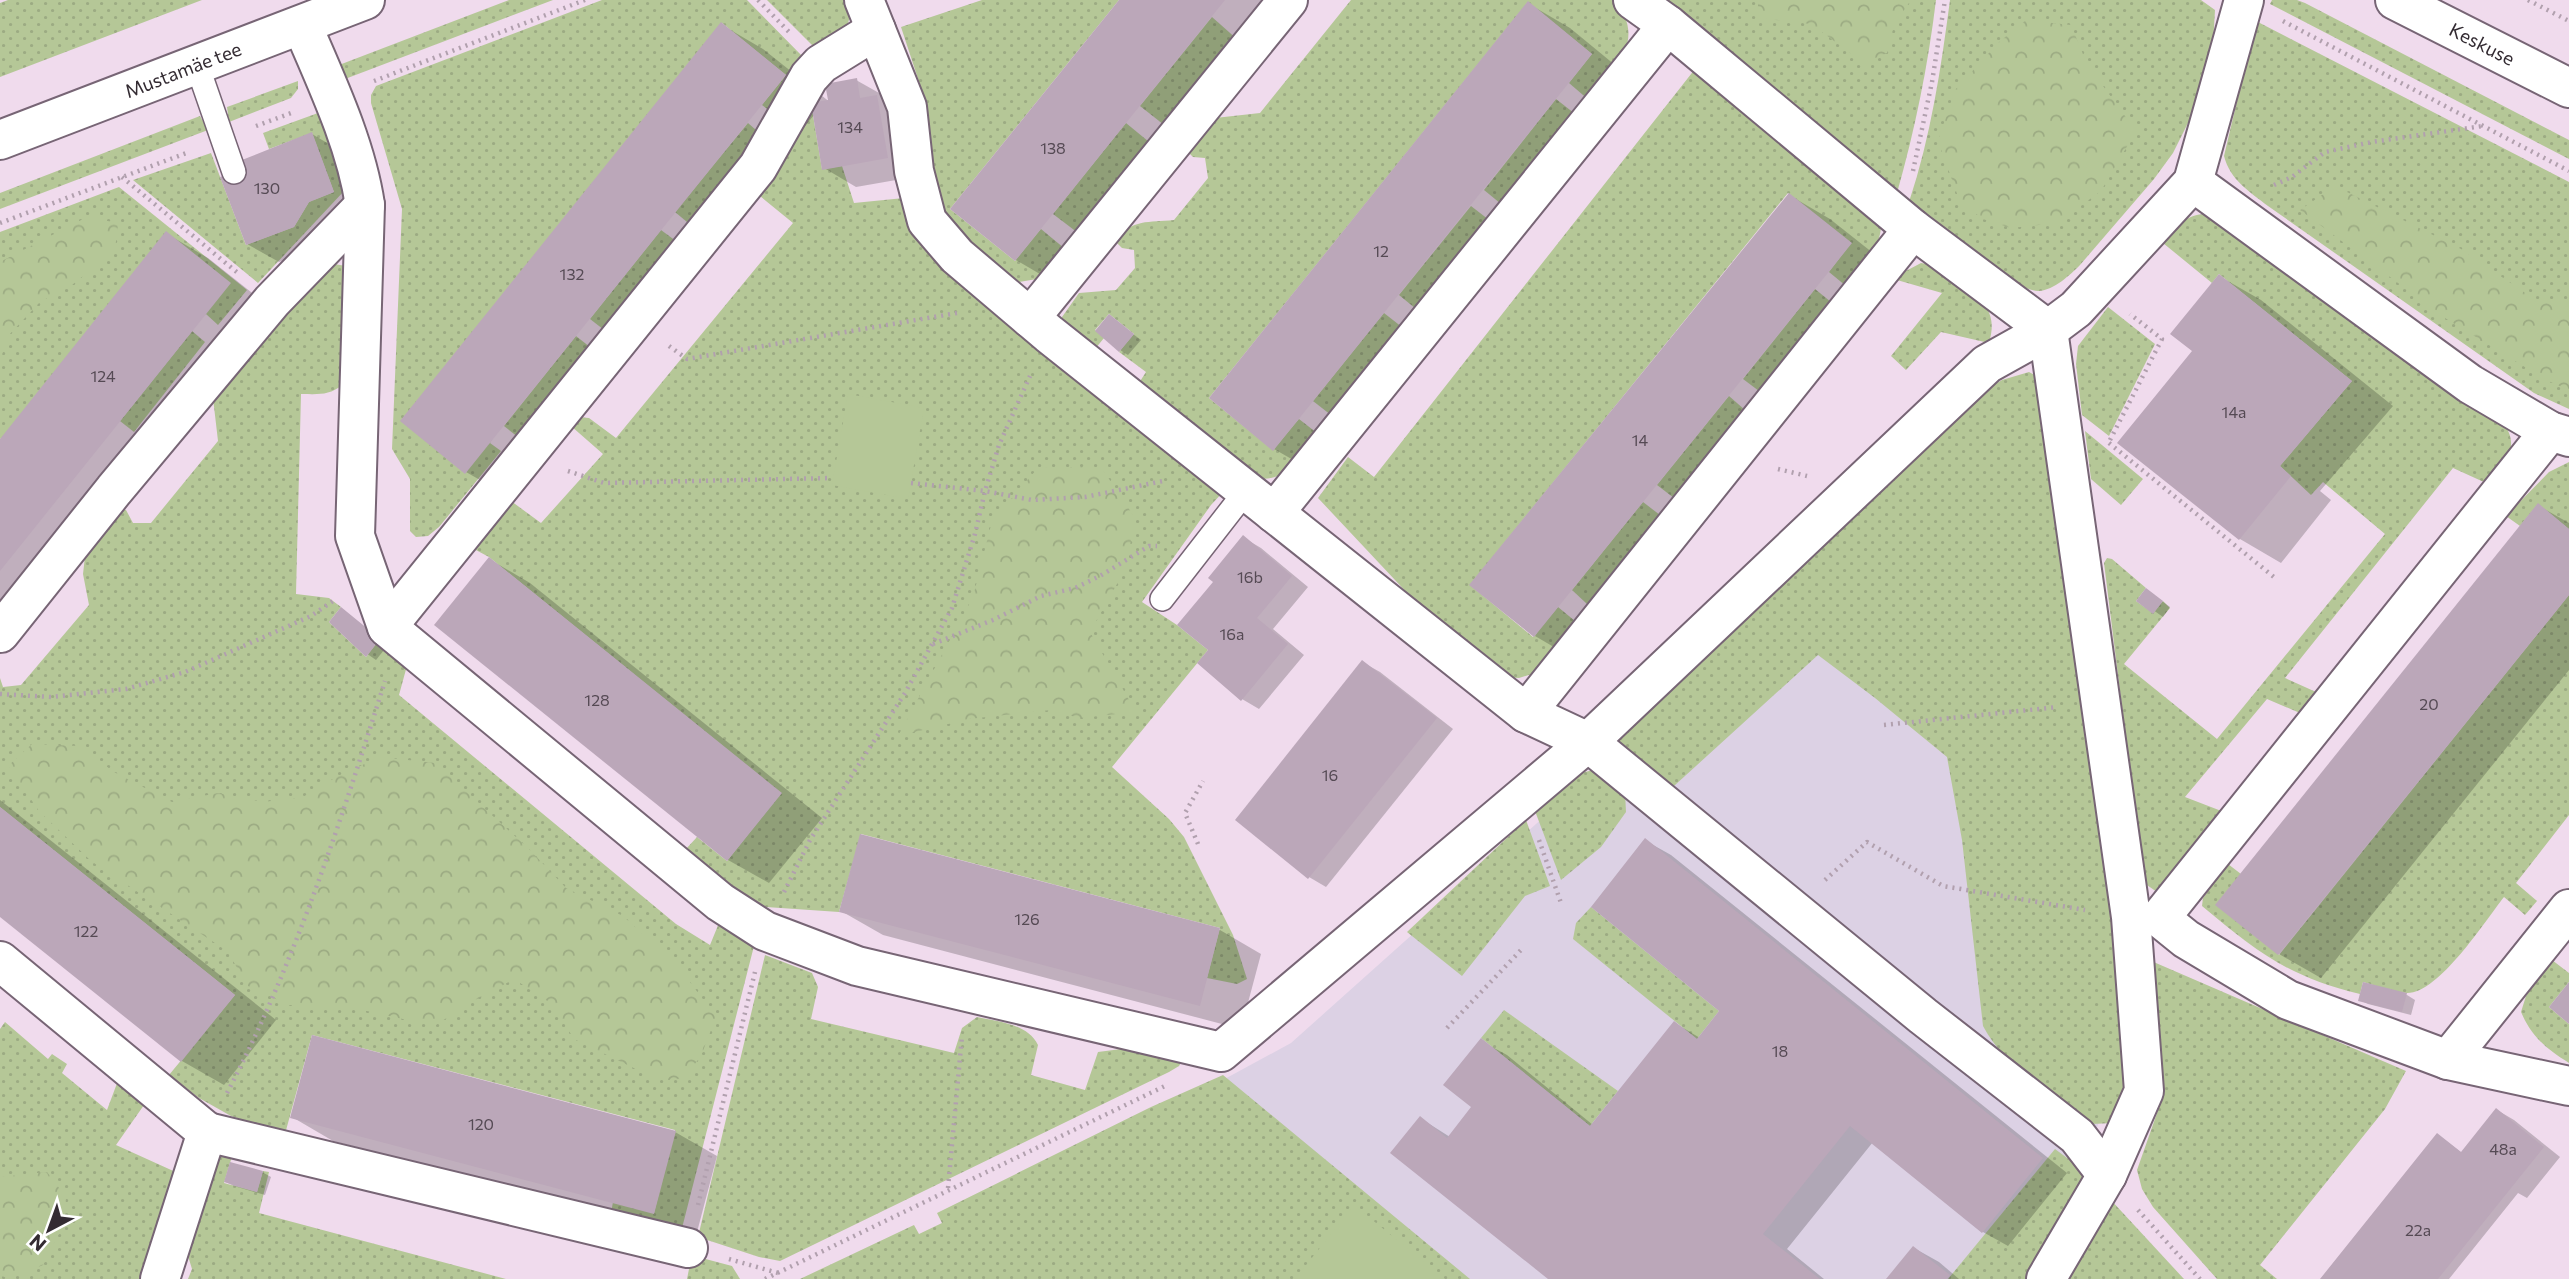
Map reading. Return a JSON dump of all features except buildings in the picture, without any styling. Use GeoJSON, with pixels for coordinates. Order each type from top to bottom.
{"type":"FeatureCollection","features":[{"type":"Feature","properties":{"kind":"street","name":"Mustamäe tee"},"geometry":{"type":"LineString","coordinates":[[0,140],[365,0]]}},
{"type":"Feature","properties":{"kind":"street"},"geometry":{"type":"LineString","coordinates":[[1040,326],[1287,0]]}},
{"type":"Feature","properties":{"kind":"street"},"geometry":{"type":"LineString","coordinates":[[1633,0],[1668,25],[1904,222],[2048,330],[2101,702],[2145,918],[2144,1091],[2107,1175],[2046,1279]]}},
{"type":"Feature","properties":{"kind":"street","name":"Keskuse"},"geometry":{"type":"LineString","coordinates":[[2395,0],[2569,88]]}},
{"type":"Feature","properties":{"kind":"street"},"geometry":{"type":"LineString","coordinates":[[302,25],[362,180],[365,205],[355,536],[393,632],[720,902],[765,931],[857,966],[1221,1052],[1588,742],[1987,364],[2048,330],[2076,309],[2193,182],[2243,1]]}},
{"type":"Feature","properties":{"kind":"street"},"geometry":{"type":"LineString","coordinates":[[393,632],[525,457],[758,167],[809,77],[870,15],[907,107],[914,171],[927,221],[957,256],[1040,326],[1526,713],[1588,742],[1793,910],[2077,1136],[2107,1175]]}},
{"type":"Feature","properties":{"kind":"street"},"geometry":{"type":"LineString","coordinates":[[1250,494],[1668,25]]}},
{"type":"Feature","properties":{"kind":"street"},"geometry":{"type":"LineString","coordinates":[[2145,918],[2560,434],[2470,384],[2193,182]]}},
{"type":"Feature","properties":{"kind":"street"},"geometry":{"type":"LineString","coordinates":[[0,633],[114,490],[272,301],[365,205]]}},
{"type":"Feature","properties":{"kind":"street"},"geometry":{"type":"LineString","coordinates":[[1526,713],[1729,457],[1904,222]]}},
{"type":"Feature","properties":{"kind":"street"},"geometry":{"type":"LineString","coordinates":[[2448,1060],[2569,909]]}},
{"type":"Feature","properties":{"kind":"street"},"geometry":{"type":"LineString","coordinates":[[2145,918],[2186,939],[2288,1000],[2448,1060],[2569,1086]]}},
{"type":"Feature","properties":{"kind":"street"},"geometry":{"type":"LineString","coordinates":[[0,961],[207,1132],[688,1248]]}},
{"type":"Feature","properties":{"kind":"street"},"geometry":{"type":"LineString","coordinates":[[160,1279],[207,1132]]}},
{"type":"Feature","properties":{"kind":"lane"},"geometry":{"type":"LineString","coordinates":[[197,65],[234,172]]}},
{"type":"Feature","properties":{"kind":"lane"},"geometry":{"type":"LineString","coordinates":[[1162,599],[1207,542],[1250,494]]}},
{"type":"Feature","properties":{"kind":"path"},"geometry":{"type":"LineString","coordinates":[[372,82],[584,0]]}},
{"type":"Feature","properties":{"kind":"path"},"geometry":{"type":"LineString","coordinates":[[1904,222],[1932,82],[1945,0]]}},
{"type":"Feature","properties":{"kind":"path"},"geometry":{"type":"LineString","coordinates":[[2528,0],[2569,21]]}},
{"type":"Feature","properties":{"kind":"path"},"geometry":{"type":"LineString","coordinates":[[2243,1],[2569,171]]}},
{"type":"Feature","properties":{"kind":"path"},"geometry":{"type":"LineString","coordinates":[[0,223],[296,111]]}},
{"type":"Feature","properties":{"kind":"path"},"geometry":{"type":"LineString","coordinates":[[2229,207],[2292,177],[2325,152],[2372,142],[2485,126]]}},
{"type":"Feature","properties":{"kind":"path"},"geometry":{"type":"LineString","coordinates":[[122,177],[272,301]]}},
{"type":"Feature","properties":{"kind":"path"},"geometry":{"type":"LineString","coordinates":[[2095,288],[2162,339],[2109,443]]}},
{"type":"Feature","properties":{"kind":"path"},"geometry":{"type":"LineString","coordinates":[[635,320],[687,359],[959,313]]}},
{"type":"Feature","properties":{"kind":"path"},"geometry":{"type":"LineString","coordinates":[[778,1273],[688,1248],[765,931],[810,840],[905,693],[952,608],[999,445],[1040,326]]}},
{"type":"Feature","properties":{"kind":"path"},"geometry":{"type":"LineString","coordinates":[[2059,404],[2274,577]]}},
{"type":"Feature","properties":{"kind":"path"},"geometry":{"type":"LineString","coordinates":[[525,457],[604,483],[831,478]]}},
{"type":"Feature","properties":{"kind":"path"},"geometry":{"type":"LineString","coordinates":[[1729,457],[1822,479],[1849,494]]}},
{"type":"Feature","properties":{"kind":"path"},"geometry":{"type":"LineString","coordinates":[[911,483],[985,491],[1032,500],[1085,497],[1166,481],[1250,494]]}},
{"type":"Feature","properties":{"kind":"path"},"geometry":{"type":"LineString","coordinates":[[932,644],[993,620],[1041,596],[1075,588],[1149,546],[1207,542]]}},
{"type":"Feature","properties":{"kind":"path"},"geometry":{"type":"LineString","coordinates":[[0,694],[51,697],[126,689],[185,672],[320,610],[367,571]]}},
{"type":"Feature","properties":{"kind":"path"},"geometry":{"type":"LineString","coordinates":[[207,1132],[254,1041],[340,826],[393,632]]}},
{"type":"Feature","properties":{"kind":"path"},"geometry":{"type":"LineString","coordinates":[[1884,725],[2101,702]]}},
{"type":"Feature","properties":{"kind":"path"},"geometry":{"type":"LineString","coordinates":[[1198,845],[1185,813],[1203,781]]}},
{"type":"Feature","properties":{"kind":"path"},"geometry":{"type":"LineString","coordinates":[[1523,797],[1561,903]]}},
{"type":"Feature","properties":{"kind":"path"},"geometry":{"type":"LineString","coordinates":[[1793,910],[1867,842],[1943,886],[2145,918]]}},
{"type":"Feature","properties":{"kind":"path"},"geometry":{"type":"LineString","coordinates":[[1447,1028],[1521,950]]}},
{"type":"Feature","properties":{"kind":"path"},"geometry":{"type":"LineString","coordinates":[[947,1189],[965,993]]}},
{"type":"Feature","properties":{"kind":"path"},"geometry":{"type":"LineString","coordinates":[[765,1279],[947,1189],[1197,1071],[1221,1052]]}},
{"type":"Feature","properties":{"kind":"path"},"geometry":{"type":"LineString","coordinates":[[2107,1175],[2200,1279]]}},
{"type":"Feature","properties":{"kind":"shaded area"},"geometry":{"type":"Polygon","coordinates":[[[1783,603],[2096,855],[2115,1084],[2070,1192],[2007,1279],[857,1279],[1291,1043],[1783,603]]]}},
{"type":"Feature","properties":{"kind":"green space"},"geometry":{"type":"Polygon","coordinates":[[[8,0],[202,0],[0,77],[0,3],[8,0]]]}},
{"type":"Feature","properties":{"kind":"green space"},"geometry":{"type":"Polygon","coordinates":[[[509,0],[553,0],[345,79],[339,65],[509,0]]]}},
{"type":"Feature","properties":{"kind":"green space"},"geometry":{"type":"Polygon","coordinates":[[[602,0],[747,0],[805,59],[775,115],[762,105],[786,75],[722,23],[490,443],[501,451],[439,527],[428,536],[416,537],[410,531],[410,479],[392,449],[402,209],[371,95],[376,86],[602,0]]]}},
{"type":"Feature","properties":{"kind":"green space"},"geometry":{"type":"Polygon","coordinates":[[[767,0],[850,0],[849,19],[839,35],[817,50],[767,0]]]}},
{"type":"Feature","properties":{"kind":"green space"},"geometry":{"type":"Polygon","coordinates":[[[982,0],[1119,0],[950,209],[1015,261],[1041,229],[1070,253],[1043,278],[1019,282],[1003,278],[963,246],[939,203],[924,97],[901,27],[982,0]]]}},
{"type":"Feature","properties":{"kind":"green space"},"geometry":{"type":"Polygon","coordinates":[[[1351,0],[1613,0],[1628,27],[1628,41],[1617,66],[1590,101],[1569,83],[1592,54],[1528,2],[1209,398],[1273,450],[1299,419],[1322,437],[1294,467],[1277,477],[1256,478],[1137,386],[1146,372],[1119,352],[1134,334],[1109,314],[1095,330],[1104,338],[1095,349],[1063,322],[1062,317],[1079,293],[1116,290],[1135,268],[1134,250],[1122,248],[1115,241],[1128,228],[1142,223],[1174,220],[1208,178],[1205,158],[1193,157],[1189,153],[1189,145],[1215,118],[1260,113],[1351,0]]]}},
{"type":"Feature","properties":{"kind":"green space"},"geometry":{"type":"Polygon","coordinates":[[[1655,0],[1936,0],[1920,97],[1897,193],[1655,0]]]}},
{"type":"Feature","properties":{"kind":"green space"},"geometry":{"type":"Polygon","coordinates":[[[1758,0],[1911,0],[1894,25],[1887,53],[1864,63],[1811,24],[1758,18],[1758,0]]]}},
{"type":"Feature","properties":{"kind":"green space"},"geometry":{"type":"Polygon","coordinates":[[[1950,0],[2201,0],[2215,10],[2213,45],[2198,103],[2173,153],[2080,265],[2045,290],[2027,288],[2011,280],[1973,254],[1909,202],[1929,127],[1950,0]]]}},
{"type":"Feature","properties":{"kind":"green space"},"geometry":{"type":"Polygon","coordinates":[[[2272,0],[2297,0],[2305,3],[2569,140],[2569,159],[2270,4],[2272,0]]]}},
{"type":"Feature","properties":{"kind":"green space"},"geometry":{"type":"Polygon","coordinates":[[[1212,17],[1238,40],[1168,128],[1140,106],[1212,17]]]}},
{"type":"Feature","properties":{"kind":"green space"},"geometry":{"type":"Polygon","coordinates":[[[2026,20],[2071,25],[2087,64],[2136,131],[2101,191],[2057,223],[2011,228],[1983,219],[1960,202],[1938,141],[1955,90],[1999,42],[2026,20]]]}},
{"type":"Feature","properties":{"kind":"green space"},"geometry":{"type":"Polygon","coordinates":[[[2256,21],[2569,182],[2569,409],[2534,393],[2268,206],[2236,179],[2224,156],[2256,21]]]}},
{"type":"Feature","properties":{"kind":"green space"},"geometry":{"type":"Polygon","coordinates":[[[1695,69],[1881,222],[1878,241],[1870,257],[1846,286],[1829,272],[1851,243],[1788,193],[1470,585],[1533,637],[1558,607],[1575,621],[1532,674],[1519,678],[1502,677],[1441,629],[1318,498],[1348,457],[1374,477],[1695,69]]]}},
{"type":"Feature","properties":{"kind":"green space"},"geometry":{"type":"Polygon","coordinates":[[[298,81],[298,89],[291,98],[229,122],[227,107],[298,81]]]}},
{"type":"Feature","properties":{"kind":"green space"},"geometry":{"type":"Polygon","coordinates":[[[1556,99],[1579,117],[1506,208],[1484,190],[1556,99]]]}},
{"type":"Feature","properties":{"kind":"green space"},"geometry":{"type":"Polygon","coordinates":[[[811,103],[822,169],[842,166],[854,203],[904,198],[928,253],[1224,491],[1211,505],[1142,602],[1208,650],[1112,767],[1169,819],[1184,837],[1233,935],[1247,979],[1237,984],[1207,978],[1220,928],[861,834],[839,912],[766,907],[738,890],[686,849],[697,837],[727,861],[781,793],[489,557],[474,549],[511,501],[541,523],[603,454],[571,426],[578,417],[589,418],[616,438],[793,223],[760,196],[811,103]]]}},
{"type":"Feature","properties":{"kind":"green space"},"geometry":{"type":"Polygon","coordinates":[[[318,113],[345,190],[258,283],[133,180],[211,153],[246,245],[294,227],[309,202],[334,192],[312,133],[269,149],[263,133],[318,113]]]}},
{"type":"Feature","properties":{"kind":"green space"},"geometry":{"type":"Polygon","coordinates":[[[200,116],[208,130],[0,209],[0,193],[200,116]]]}},
{"type":"Feature","properties":{"kind":"green space"},"geometry":{"type":"Polygon","coordinates":[[[748,123],[764,137],[693,227],[675,212],[748,123]]]}},
{"type":"Feature","properties":{"kind":"green space"},"geometry":{"type":"Polygon","coordinates":[[[1126,123],[1154,146],[1082,236],[1053,214],[1126,123]]]}},
{"type":"Feature","properties":{"kind":"green space"},"geometry":{"type":"Polygon","coordinates":[[[2335,186],[2461,249],[2534,299],[2569,302],[2569,390],[2546,380],[2445,318],[2300,210],[2335,186]]]}},
{"type":"Feature","properties":{"kind":"green space"},"geometry":{"type":"Polygon","coordinates":[[[119,187],[247,290],[218,325],[206,314],[0,439],[0,232],[119,187]]]}},
{"type":"Feature","properties":{"kind":"green space"},"geometry":{"type":"Polygon","coordinates":[[[1471,206],[1493,223],[1421,313],[1399,295],[1471,206]]]}},
{"type":"Feature","properties":{"kind":"green space"},"geometry":{"type":"Polygon","coordinates":[[[2209,214],[2503,422],[2511,440],[2511,448],[2504,462],[2486,483],[2453,468],[2285,678],[2316,692],[2300,713],[2267,699],[2185,797],[2224,812],[2157,892],[2144,883],[2104,563],[2107,558],[2112,559],[2146,588],[2136,601],[2153,613],[2163,601],[2170,608],[2124,664],[2217,739],[2385,534],[2323,482],[2311,495],[2280,466],[2352,381],[2219,274],[2212,283],[2163,243],[2188,218],[2209,214]]]}},
{"type":"Feature","properties":{"kind":"green space"},"geometry":{"type":"Polygon","coordinates":[[[87,217],[118,223],[115,250],[72,285],[40,302],[8,336],[0,361],[0,262],[87,217]]]}},
{"type":"Feature","properties":{"kind":"green space"},"geometry":{"type":"Polygon","coordinates":[[[661,230],[680,244],[608,333],[590,319],[661,230]]]}},
{"type":"Feature","properties":{"kind":"green space"},"geometry":{"type":"Polygon","coordinates":[[[1921,263],[1936,266],[1987,308],[1991,333],[1989,343],[1941,332],[1906,370],[1891,356],[1942,293],[1897,280],[1904,272],[1921,263]]]}},
{"type":"Feature","properties":{"kind":"green space"},"geometry":{"type":"Polygon","coordinates":[[[334,264],[346,266],[342,385],[328,393],[301,394],[296,594],[329,598],[341,607],[329,622],[366,657],[380,639],[408,662],[399,695],[676,924],[710,945],[719,923],[754,946],[680,1236],[610,1218],[613,1202],[654,1213],[675,1130],[312,1035],[285,1134],[231,1116],[199,1098],[169,1075],[235,995],[0,807],[0,678],[3,687],[21,685],[89,605],[83,574],[86,548],[117,508],[126,510],[133,523],[151,523],[218,441],[213,398],[222,376],[334,264]]]}},
{"type":"Feature","properties":{"kind":"green space"},"geometry":{"type":"Polygon","coordinates":[[[1815,289],[1831,302],[1759,391],[1743,379],[1815,289]]]}},
{"type":"Feature","properties":{"kind":"green space"},"geometry":{"type":"Polygon","coordinates":[[[2108,307],[2155,344],[2109,436],[2082,415],[2076,364],[2078,346],[2108,307]]]}},
{"type":"Feature","properties":{"kind":"green space"},"geometry":{"type":"Polygon","coordinates":[[[1384,313],[1407,331],[1336,419],[1313,401],[1384,313]]]}},
{"type":"Feature","properties":{"kind":"green space"},"geometry":{"type":"Polygon","coordinates":[[[192,331],[205,342],[134,432],[120,421],[192,331]]]}},
{"type":"Feature","properties":{"kind":"green space"},"geometry":{"type":"Polygon","coordinates":[[[576,336],[595,351],[523,441],[504,426],[576,336]]]}},
{"type":"Feature","properties":{"kind":"green space"},"geometry":{"type":"Polygon","coordinates":[[[2029,372],[2038,377],[2116,920],[2134,1089],[2114,1123],[2092,1124],[2040,1087],[2002,1053],[1983,1026],[1962,840],[1947,757],[1875,698],[1818,655],[1674,786],[1613,741],[1980,393],[2002,380],[2029,372]]]}},
{"type":"Feature","properties":{"kind":"green space"},"geometry":{"type":"Polygon","coordinates":[[[848,394],[924,408],[908,499],[832,485],[848,394]]]}},
{"type":"Feature","properties":{"kind":"green space"},"geometry":{"type":"Polygon","coordinates":[[[1729,396],[1745,410],[1674,498],[1657,485],[1729,396]]]}},
{"type":"Feature","properties":{"kind":"green space"},"geometry":{"type":"Polygon","coordinates":[[[2085,431],[2143,479],[2121,505],[2091,479],[2085,431]]]}},
{"type":"Feature","properties":{"kind":"green space"},"geometry":{"type":"Polygon","coordinates":[[[2569,462],[2569,529],[2538,504],[2520,526],[2506,516],[2549,472],[2569,462]]]}},
{"type":"Feature","properties":{"kind":"green space"},"geometry":{"type":"Polygon","coordinates":[[[1101,467],[1135,518],[1126,568],[1090,632],[1136,712],[1079,718],[1051,710],[969,719],[898,736],[973,597],[992,521],[1038,468],[1101,467]]]}},
{"type":"Feature","properties":{"kind":"green space"},"geometry":{"type":"Polygon","coordinates":[[[1643,502],[1660,515],[1587,604],[1572,590],[1643,502]]]}},
{"type":"Feature","properties":{"kind":"green space"},"geometry":{"type":"Polygon","coordinates":[[[2569,595],[2569,815],[2516,883],[2537,901],[2525,915],[2504,897],[2460,955],[2432,982],[2419,990],[2406,993],[2363,982],[2360,994],[2313,980],[2275,961],[2202,906],[2203,898],[2228,864],[2241,874],[2279,955],[2569,595]]]}},
{"type":"Feature","properties":{"kind":"green space"},"geometry":{"type":"Polygon","coordinates":[[[32,744],[79,746],[114,772],[172,802],[218,793],[263,802],[303,797],[338,776],[380,757],[435,763],[530,850],[566,888],[623,916],[678,966],[716,1017],[701,1056],[684,1078],[669,1080],[648,1075],[574,1039],[552,1004],[514,979],[434,1026],[367,1011],[289,1005],[248,986],[227,951],[91,861],[39,811],[8,766],[32,744]]]}},
{"type":"Feature","properties":{"kind":"green space"},"geometry":{"type":"Polygon","coordinates":[[[1599,771],[1625,792],[1626,812],[1601,847],[1561,880],[1535,811],[1574,775],[1599,771]]]}},
{"type":"Feature","properties":{"kind":"green space"},"geometry":{"type":"Polygon","coordinates":[[[1526,820],[1550,886],[1525,896],[1462,976],[1407,932],[1526,820]]]}},
{"type":"Feature","properties":{"kind":"green space"},"geometry":{"type":"Polygon","coordinates":[[[1591,907],[1719,1011],[1697,1039],[1573,939],[1576,923],[1591,907]]]}},
{"type":"Feature","properties":{"kind":"green space"},"geometry":{"type":"Polygon","coordinates":[[[765,955],[812,973],[818,987],[811,1019],[954,1053],[962,1028],[977,1017],[1003,1022],[1027,1032],[1038,1045],[1031,1075],[1085,1090],[1098,1052],[1129,1048],[1182,1061],[1169,1072],[780,1261],[759,1257],[698,1237],[765,955]]]}},
{"type":"Feature","properties":{"kind":"green space"},"geometry":{"type":"Polygon","coordinates":[[[2149,960],[2406,1071],[2385,1109],[2260,1265],[2277,1279],[2217,1279],[2153,1207],[2142,1189],[2137,1170],[2162,1099],[2149,960]]]}},
{"type":"Feature","properties":{"kind":"green space"},"geometry":{"type":"Polygon","coordinates":[[[2552,960],[2569,973],[2569,982],[2549,1007],[2569,1024],[2569,1063],[2540,1041],[2521,1012],[2526,996],[2552,960]]]}},
{"type":"Feature","properties":{"kind":"green space"},"geometry":{"type":"Polygon","coordinates":[[[1504,1010],[1618,1091],[1590,1126],[1481,1038],[1504,1010]]]}},
{"type":"Feature","properties":{"kind":"green space"},"geometry":{"type":"Polygon","coordinates":[[[5,1022],[48,1059],[52,1054],[67,1064],[62,1073],[107,1110],[119,1078],[144,1105],[116,1145],[180,1174],[147,1279],[0,1279],[0,1029],[5,1022]]]}},
{"type":"Feature","properties":{"kind":"green space"},"geometry":{"type":"Polygon","coordinates":[[[1223,1075],[1470,1279],[800,1279],[914,1225],[919,1234],[942,1223],[937,1213],[1151,1107],[1223,1075]]]}},
{"type":"Feature","properties":{"kind":"green space"},"geometry":{"type":"Polygon","coordinates":[[[2055,1149],[2090,1175],[2026,1279],[1948,1279],[2055,1149]]]}},
{"type":"Feature","properties":{"kind":"green space"},"geometry":{"type":"Polygon","coordinates":[[[224,1151],[233,1153],[224,1183],[257,1192],[263,1171],[269,1172],[259,1213],[506,1279],[188,1279],[192,1269],[184,1243],[216,1156],[224,1151]]]}},
{"type":"Feature","properties":{"kind":"green space"},"geometry":{"type":"Polygon","coordinates":[[[47,1172],[66,1197],[64,1224],[43,1265],[9,1279],[0,1275],[0,1177],[47,1172]]]}},
{"type":"Feature","properties":{"kind":"green space"},"geometry":{"type":"Polygon","coordinates":[[[2110,1199],[2184,1279],[2064,1279],[2110,1199]]]}},
{"type":"Feature","properties":{"kind":"green space"},"geometry":{"type":"Polygon","coordinates":[[[1354,1205],[1445,1279],[1295,1279],[1354,1205]]]}},
{"type":"Feature","properties":{"kind":"green space"},"geometry":{"type":"Polygon","coordinates":[[[698,1257],[732,1266],[740,1279],[687,1279],[690,1264],[698,1257]]]}}]}
